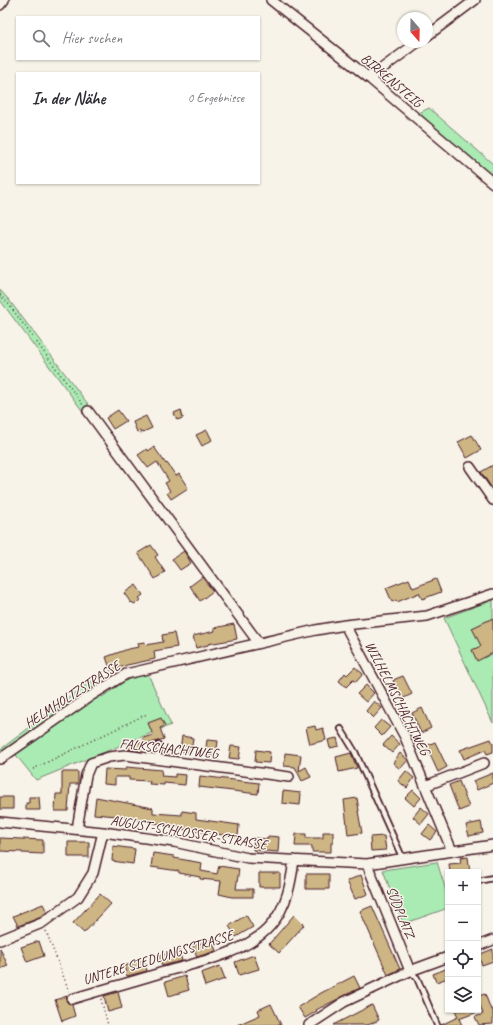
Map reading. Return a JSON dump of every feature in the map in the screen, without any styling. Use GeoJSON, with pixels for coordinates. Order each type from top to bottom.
{"type":"FeatureCollection","features":[{"type":"Feature","properties":{"kind":"street"},"geometry":{"type":"LineString","coordinates":[[0,5],[4,0]]}},
{"type":"Feature","properties":{"kind":"street","name":"BIRKENSTEIG"},"geometry":{"type":"LineString","coordinates":[[271,0],[369,78],[493,183]]}},
{"type":"Feature","properties":{"kind":"street"},"geometry":{"type":"LineString","coordinates":[[433,32],[475,0]]}},
{"type":"Feature","properties":{"kind":"street"},"geometry":{"type":"LineString","coordinates":[[369,78],[410,48]]}},
{"type":"Feature","properties":{"kind":"street"},"geometry":{"type":"LineString","coordinates":[[88,411],[258,642]]}},
{"type":"Feature","properties":{"kind":"street"},"geometry":{"type":"LineString","coordinates":[[470,467],[493,500]]}},
{"type":"Feature","properties":{"kind":"street","name":"HELMHOLTZSTRASSE"},"geometry":{"type":"LineString","coordinates":[[0,759],[89,697],[126,674],[258,642],[345,625],[427,616],[493,594]]}},
{"type":"Feature","properties":{"kind":"street","name":"WILHELMSCHACHTWEG"},"geometry":{"type":"LineString","coordinates":[[345,625],[405,737],[452,851]]}},
{"type":"Feature","properties":{"kind":"street","name":"FALKSCHACHTWEG"},"geometry":{"type":"LineString","coordinates":[[77,829],[86,775],[91,763],[109,757],[125,755],[289,777]]}},
{"type":"Feature","properties":{"kind":"street"},"geometry":{"type":"LineString","coordinates":[[425,786],[484,763]]}},
{"type":"Feature","properties":{"kind":"street","name":"AUGUST-SCHLOSSER-STRASSE"},"geometry":{"type":"LineString","coordinates":[[0,822],[77,829],[174,842],[248,858],[367,864],[493,845]]}},
{"type":"Feature","properties":{"kind":"street"},"geometry":{"type":"LineString","coordinates":[[0,940],[42,923],[78,897],[93,873],[103,832]]}},
{"type":"Feature","properties":{"kind":"street","name":"UNTERE SIEDLUNGSSTRASSE"},"geometry":{"type":"LineString","coordinates":[[72,999],[227,953],[255,940],[271,925],[283,907],[290,888],[294,860]]}},
{"type":"Feature","properties":{"kind":"street","name":"SÜDPLATZ"},"geometry":{"type":"LineString","coordinates":[[367,864],[410,970]]}},
{"type":"Feature","properties":{"kind":"street"},"geometry":{"type":"LineString","coordinates":[[481,945],[493,940]]}},
{"type":"Feature","properties":{"kind":"street"},"geometry":{"type":"LineString","coordinates":[[309,1025],[344,1002],[410,970],[445,958]]}},
{"type":"Feature","properties":{"kind":"lane"},"geometry":{"type":"LineString","coordinates":[[341,729],[355,752],[403,859]]}},
{"type":"Feature","properties":{"kind":"lane"},"geometry":{"type":"LineString","coordinates":[[158,759],[159,745]]}},
{"type":"Feature","properties":{"kind":"lane"},"geometry":{"type":"LineString","coordinates":[[481,880],[493,878]]}},
{"type":"Feature","properties":{"kind":"lane"},"geometry":{"type":"LineString","coordinates":[[410,970],[417,978],[437,1025]]}},
{"type":"Feature","properties":{"kind":"path"},"geometry":{"type":"LineString","coordinates":[[0,295],[7,302],[88,411]]}},
{"type":"Feature","properties":{"kind":"path"},"geometry":{"type":"LineString","coordinates":[[33,769],[147,714]]}},
{"type":"Feature","properties":{"kind":"path"},"geometry":{"type":"LineString","coordinates":[[42,923],[72,999]]}},
{"type":"Feature","properties":{"kind":"path"},"geometry":{"type":"LineString","coordinates":[[99,991],[108,1025]]}},
{"type":"Feature","properties":{"kind":"green space"},"geometry":{"type":"Polygon","coordinates":[[[429,108],[493,164],[493,188],[476,172],[409,118],[429,108]]]}},
{"type":"Feature","properties":{"kind":"green space"},"geometry":{"type":"Polygon","coordinates":[[[0,290],[91,408],[84,413],[0,300],[0,290]]]}},
{"type":"Feature","properties":{"kind":"green space"},"geometry":{"type":"Polygon","coordinates":[[[493,600],[493,723],[444,618],[493,600]]]}},
{"type":"Feature","properties":{"kind":"green space"},"geometry":{"type":"Polygon","coordinates":[[[148,674],[171,725],[36,780],[16,755],[3,751],[0,753],[0,748],[1,749],[91,681],[102,697],[128,679],[148,674]]]}},
{"type":"Feature","properties":{"kind":"green space"},"geometry":{"type":"Polygon","coordinates":[[[437,862],[445,887],[445,909],[403,924],[383,870],[437,862]]]}},
{"type":"Feature","properties":{"kind":"building"},"geometry":{"type":"Polygon","coordinates":[[[118,410],[126,421],[113,429],[106,418],[118,410]]]}},
{"type":"Feature","properties":{"kind":"building"},"geometry":{"type":"Polygon","coordinates":[[[181,410],[183,418],[177,420],[174,413],[181,410]]]}},
{"type":"Feature","properties":{"kind":"building"},"geometry":{"type":"Polygon","coordinates":[[[146,416],[152,428],[141,433],[140,431],[137,432],[133,422],[146,416]]]}},
{"type":"Feature","properties":{"kind":"building"},"geometry":{"type":"Polygon","coordinates":[[[207,430],[212,440],[202,446],[196,435],[207,430]]]}},
{"type":"Feature","properties":{"kind":"building"},"geometry":{"type":"Polygon","coordinates":[[[472,435],[481,450],[467,458],[458,442],[472,435]]]}},
{"type":"Feature","properties":{"kind":"building"},"geometry":{"type":"Polygon","coordinates":[[[154,447],[176,476],[179,474],[188,488],[171,499],[167,493],[170,491],[165,483],[169,481],[157,462],[148,468],[138,455],[147,449],[148,451],[154,447]]]}},
{"type":"Feature","properties":{"kind":"building"},"geometry":{"type":"Polygon","coordinates":[[[493,465],[493,490],[481,472],[493,465]]]}},
{"type":"Feature","properties":{"kind":"building"},"geometry":{"type":"Polygon","coordinates":[[[151,545],[158,555],[155,557],[165,572],[155,579],[138,553],[151,545]]]}},
{"type":"Feature","properties":{"kind":"building"},"geometry":{"type":"Polygon","coordinates":[[[184,551],[191,563],[180,570],[172,559],[184,551]]]}},
{"type":"Feature","properties":{"kind":"building"},"geometry":{"type":"Polygon","coordinates":[[[202,577],[213,591],[200,601],[190,586],[202,577]]]}},
{"type":"Feature","properties":{"kind":"building"},"geometry":{"type":"Polygon","coordinates":[[[409,579],[413,588],[436,579],[441,592],[422,599],[419,593],[397,602],[396,600],[392,602],[386,588],[409,579]]]}},
{"type":"Feature","properties":{"kind":"building"},"geometry":{"type":"Polygon","coordinates":[[[136,585],[143,595],[139,598],[141,600],[134,604],[132,602],[131,603],[124,593],[136,585]]]}},
{"type":"Feature","properties":{"kind":"building"},"geometry":{"type":"Polygon","coordinates":[[[493,618],[493,653],[477,661],[472,650],[481,646],[472,628],[493,618]]]}},
{"type":"Feature","properties":{"kind":"building"},"geometry":{"type":"Polygon","coordinates":[[[234,624],[237,639],[208,644],[196,648],[193,636],[215,631],[214,628],[234,624]]]}},
{"type":"Feature","properties":{"kind":"building"},"geometry":{"type":"Polygon","coordinates":[[[174,633],[177,647],[154,651],[155,659],[127,665],[111,671],[106,657],[128,649],[139,647],[138,643],[145,642],[146,645],[163,642],[162,635],[174,633]]]}},
{"type":"Feature","properties":{"kind":"building"},"geometry":{"type":"Polygon","coordinates":[[[355,667],[363,674],[356,682],[353,680],[346,687],[339,681],[345,673],[347,675],[355,667]]]}},
{"type":"Feature","properties":{"kind":"building"},"geometry":{"type":"Polygon","coordinates":[[[403,676],[412,694],[402,699],[393,680],[403,676]]]}},
{"type":"Feature","properties":{"kind":"building"},"geometry":{"type":"Polygon","coordinates":[[[366,685],[374,693],[366,702],[357,694],[366,685]]]}},
{"type":"Feature","properties":{"kind":"building"},"geometry":{"type":"Polygon","coordinates":[[[374,701],[382,708],[373,718],[366,711],[374,701]]]}},
{"type":"Feature","properties":{"kind":"building"},"geometry":{"type":"Polygon","coordinates":[[[422,708],[431,728],[421,733],[412,713],[422,708]]]}},
{"type":"Feature","properties":{"kind":"building"},"geometry":{"type":"Polygon","coordinates":[[[161,718],[165,726],[160,728],[164,739],[145,745],[143,738],[153,735],[148,723],[161,718]]]}},
{"type":"Feature","properties":{"kind":"building"},"geometry":{"type":"Polygon","coordinates":[[[381,720],[390,727],[382,736],[374,728],[381,720]]]}},
{"type":"Feature","properties":{"kind":"building"},"geometry":{"type":"Polygon","coordinates":[[[315,726],[316,730],[323,728],[326,740],[310,744],[306,728],[315,726]]]}},
{"type":"Feature","properties":{"kind":"building"},"geometry":{"type":"Polygon","coordinates":[[[182,736],[193,738],[191,752],[180,751],[182,736]]]}},
{"type":"Feature","properties":{"kind":"building"},"geometry":{"type":"Polygon","coordinates":[[[391,736],[400,744],[392,753],[383,745],[391,736]]]}},
{"type":"Feature","properties":{"kind":"building"},"geometry":{"type":"Polygon","coordinates":[[[337,738],[339,746],[330,748],[328,740],[337,738]]]}},
{"type":"Feature","properties":{"kind":"building"},"geometry":{"type":"Polygon","coordinates":[[[491,739],[493,744],[493,752],[487,754],[485,750],[464,759],[460,750],[491,739]]]}},
{"type":"Feature","properties":{"kind":"building"},"geometry":{"type":"Polygon","coordinates":[[[207,740],[218,741],[216,756],[205,754],[207,740]]]}},
{"type":"Feature","properties":{"kind":"building"},"geometry":{"type":"Polygon","coordinates":[[[435,742],[447,767],[438,772],[426,746],[435,742]]]}},
{"type":"Feature","properties":{"kind":"building"},"geometry":{"type":"Polygon","coordinates":[[[129,743],[142,743],[141,751],[128,749],[129,743]]]}},
{"type":"Feature","properties":{"kind":"building"},"geometry":{"type":"Polygon","coordinates":[[[231,746],[241,747],[239,759],[229,758],[231,746]]]}},
{"type":"Feature","properties":{"kind":"building"},"geometry":{"type":"Polygon","coordinates":[[[256,750],[270,752],[269,763],[255,762],[256,750]]]}},
{"type":"Feature","properties":{"kind":"building"},"geometry":{"type":"Polygon","coordinates":[[[285,753],[301,755],[299,771],[306,767],[311,777],[302,781],[295,767],[284,766],[285,753]]]}},
{"type":"Feature","properties":{"kind":"building"},"geometry":{"type":"Polygon","coordinates":[[[351,753],[357,768],[339,772],[336,757],[351,753]]]}},
{"type":"Feature","properties":{"kind":"building"},"geometry":{"type":"Polygon","coordinates":[[[400,753],[408,760],[400,769],[393,763],[400,753]]]}},
{"type":"Feature","properties":{"kind":"building"},"geometry":{"type":"Polygon","coordinates":[[[126,767],[162,770],[161,776],[175,777],[175,774],[186,775],[185,785],[164,783],[164,785],[149,784],[150,781],[129,780],[129,777],[115,777],[115,785],[104,784],[105,769],[126,770],[126,767]]]}},
{"type":"Feature","properties":{"kind":"building"},"geometry":{"type":"Polygon","coordinates":[[[406,771],[414,778],[407,788],[398,781],[406,771]]]}},
{"type":"Feature","properties":{"kind":"building"},"geometry":{"type":"Polygon","coordinates":[[[62,772],[78,772],[78,784],[70,784],[68,811],[55,811],[56,794],[62,794],[62,772]]]}},
{"type":"Feature","properties":{"kind":"building"},"geometry":{"type":"Polygon","coordinates":[[[493,773],[493,783],[477,790],[473,781],[493,773]]]}},
{"type":"Feature","properties":{"kind":"building"},"geometry":{"type":"Polygon","coordinates":[[[200,776],[259,783],[258,794],[199,787],[200,776]]]}},
{"type":"Feature","properties":{"kind":"building"},"geometry":{"type":"Polygon","coordinates":[[[459,781],[469,807],[459,811],[449,785],[459,781]]]}},
{"type":"Feature","properties":{"kind":"building"},"geometry":{"type":"Polygon","coordinates":[[[413,790],[421,798],[414,806],[405,798],[413,790]]]}},
{"type":"Feature","properties":{"kind":"building"},"geometry":{"type":"Polygon","coordinates":[[[283,791],[301,793],[300,805],[282,803],[283,791]]]}},
{"type":"Feature","properties":{"kind":"building"},"geometry":{"type":"Polygon","coordinates":[[[0,797],[13,797],[13,809],[0,809],[0,797]]]}},
{"type":"Feature","properties":{"kind":"building"},"geometry":{"type":"Polygon","coordinates":[[[29,797],[39,797],[40,810],[26,810],[26,803],[29,803],[29,797]]]}},
{"type":"Feature","properties":{"kind":"building"},"geometry":{"type":"Polygon","coordinates":[[[96,797],[153,808],[153,813],[182,815],[182,811],[196,813],[196,819],[239,825],[238,837],[180,829],[180,827],[159,825],[160,824],[117,816],[94,814],[96,797]]]}},
{"type":"Feature","properties":{"kind":"building"},"geometry":{"type":"Polygon","coordinates":[[[357,798],[362,833],[348,835],[344,800],[357,798]]]}},
{"type":"Feature","properties":{"kind":"building"},"geometry":{"type":"Polygon","coordinates":[[[421,807],[429,814],[421,824],[413,817],[421,807]]]}},
{"type":"Feature","properties":{"kind":"building"},"geometry":{"type":"Polygon","coordinates":[[[481,822],[483,833],[469,836],[466,825],[481,822]]]}},
{"type":"Feature","properties":{"kind":"building"},"geometry":{"type":"Polygon","coordinates":[[[429,825],[437,832],[430,840],[422,834],[429,825]]]}},
{"type":"Feature","properties":{"kind":"building"},"geometry":{"type":"Polygon","coordinates":[[[323,832],[333,832],[331,852],[312,852],[312,846],[295,846],[296,834],[306,834],[306,838],[323,838],[323,832]]]}},
{"type":"Feature","properties":{"kind":"building"},"geometry":{"type":"Polygon","coordinates":[[[268,836],[279,837],[278,852],[253,850],[254,838],[268,839],[268,836]]]}},
{"type":"Feature","properties":{"kind":"building"},"geometry":{"type":"Polygon","coordinates":[[[384,836],[386,850],[371,851],[370,837],[384,836]]]}},
{"type":"Feature","properties":{"kind":"building"},"geometry":{"type":"Polygon","coordinates":[[[0,838],[43,840],[43,854],[0,851],[0,838]]]}},
{"type":"Feature","properties":{"kind":"building"},"geometry":{"type":"Polygon","coordinates":[[[68,842],[89,842],[89,857],[68,857],[68,842]]]}},
{"type":"Feature","properties":{"kind":"building"},"geometry":{"type":"Polygon","coordinates":[[[113,846],[135,849],[133,864],[112,861],[113,846]]]}},
{"type":"Feature","properties":{"kind":"building"},"geometry":{"type":"Polygon","coordinates":[[[153,853],[174,856],[174,858],[202,863],[201,871],[217,874],[219,866],[239,869],[236,889],[253,889],[253,897],[232,897],[219,894],[221,881],[200,879],[200,877],[179,873],[179,871],[151,867],[153,853]]]}},
{"type":"Feature","properties":{"kind":"building"},"geometry":{"type":"Polygon","coordinates":[[[468,857],[470,869],[450,869],[449,864],[461,863],[460,858],[468,857]]]}},
{"type":"Feature","properties":{"kind":"building"},"geometry":{"type":"Polygon","coordinates":[[[259,873],[280,873],[280,887],[259,887],[259,873]]]}},
{"type":"Feature","properties":{"kind":"building"},"geometry":{"type":"Polygon","coordinates":[[[306,874],[329,874],[329,889],[306,889],[306,874]]]}},
{"type":"Feature","properties":{"kind":"building"},"geometry":{"type":"Polygon","coordinates":[[[361,875],[368,894],[355,899],[347,881],[361,875]]]}},
{"type":"Feature","properties":{"kind":"building"},"geometry":{"type":"Polygon","coordinates":[[[100,894],[111,904],[84,933],[73,923],[100,894]]]}},
{"type":"Feature","properties":{"kind":"building"},"geometry":{"type":"Polygon","coordinates":[[[43,904],[47,912],[39,918],[18,926],[13,916],[43,904]]]}},
{"type":"Feature","properties":{"kind":"building"},"geometry":{"type":"Polygon","coordinates":[[[372,906],[400,969],[388,975],[360,911],[372,906]]]}},
{"type":"Feature","properties":{"kind":"building"},"geometry":{"type":"Polygon","coordinates":[[[246,915],[253,927],[236,937],[229,926],[246,915]]]}},
{"type":"Feature","properties":{"kind":"building"},"geometry":{"type":"Polygon","coordinates":[[[294,915],[304,925],[279,953],[269,944],[294,915]]]}},
{"type":"Feature","properties":{"kind":"building"},"geometry":{"type":"Polygon","coordinates":[[[212,939],[216,951],[197,957],[193,946],[212,939]]]}},
{"type":"Feature","properties":{"kind":"building"},"geometry":{"type":"Polygon","coordinates":[[[39,941],[44,956],[27,962],[21,947],[39,941]]]}},
{"type":"Feature","properties":{"kind":"building"},"geometry":{"type":"Polygon","coordinates":[[[0,948],[8,966],[0,969],[0,948]]]}},
{"type":"Feature","properties":{"kind":"building"},"geometry":{"type":"Polygon","coordinates":[[[493,949],[493,961],[482,965],[481,954],[493,949]]]}},
{"type":"Feature","properties":{"kind":"building"},"geometry":{"type":"Polygon","coordinates":[[[179,950],[182,961],[162,966],[159,956],[179,950]]]}},
{"type":"Feature","properties":{"kind":"building"},"geometry":{"type":"Polygon","coordinates":[[[254,955],[259,969],[239,975],[235,962],[254,955]]]}},
{"type":"Feature","properties":{"kind":"building"},"geometry":{"type":"Polygon","coordinates":[[[144,960],[147,971],[127,976],[124,966],[144,960]]]}},
{"type":"Feature","properties":{"kind":"building"},"geometry":{"type":"Polygon","coordinates":[[[220,966],[225,979],[205,986],[201,973],[220,966]]]}},
{"type":"Feature","properties":{"kind":"building"},"geometry":{"type":"Polygon","coordinates":[[[445,969],[445,979],[436,982],[433,974],[445,969]]]}},
{"type":"Feature","properties":{"kind":"building"},"geometry":{"type":"Polygon","coordinates":[[[185,976],[189,990],[169,996],[165,982],[185,976]]]}},
{"type":"Feature","properties":{"kind":"building"},"geometry":{"type":"Polygon","coordinates":[[[354,976],[360,988],[316,1010],[317,1011],[305,1018],[298,1007],[354,976]]]}},
{"type":"Feature","properties":{"kind":"building"},"geometry":{"type":"Polygon","coordinates":[[[118,992],[122,1008],[108,1012],[104,996],[118,992]]]}},
{"type":"Feature","properties":{"kind":"building"},"geometry":{"type":"Polygon","coordinates":[[[485,994],[491,1010],[493,1009],[493,1024],[479,1025],[475,1017],[483,1014],[481,1008],[481,995],[485,994]]]}},
{"type":"Feature","properties":{"kind":"building"},"geometry":{"type":"Polygon","coordinates":[[[67,996],[66,1001],[72,1005],[75,1016],[62,1021],[55,1000],[67,996]]]}},
{"type":"Feature","properties":{"kind":"building"},"geometry":{"type":"Polygon","coordinates":[[[271,1004],[281,1025],[237,1025],[260,1015],[258,1010],[271,1004]]]}},
{"type":"Feature","properties":{"kind":"building"},"geometry":{"type":"Polygon","coordinates":[[[372,1005],[379,1020],[368,1025],[333,1025],[372,1005]]]}},
{"type":"Feature","properties":{"kind":"building"},"geometry":{"type":"Polygon","coordinates":[[[456,1013],[475,1013],[459,1019],[462,1025],[441,1025],[458,1017],[456,1013]]]}}]}
